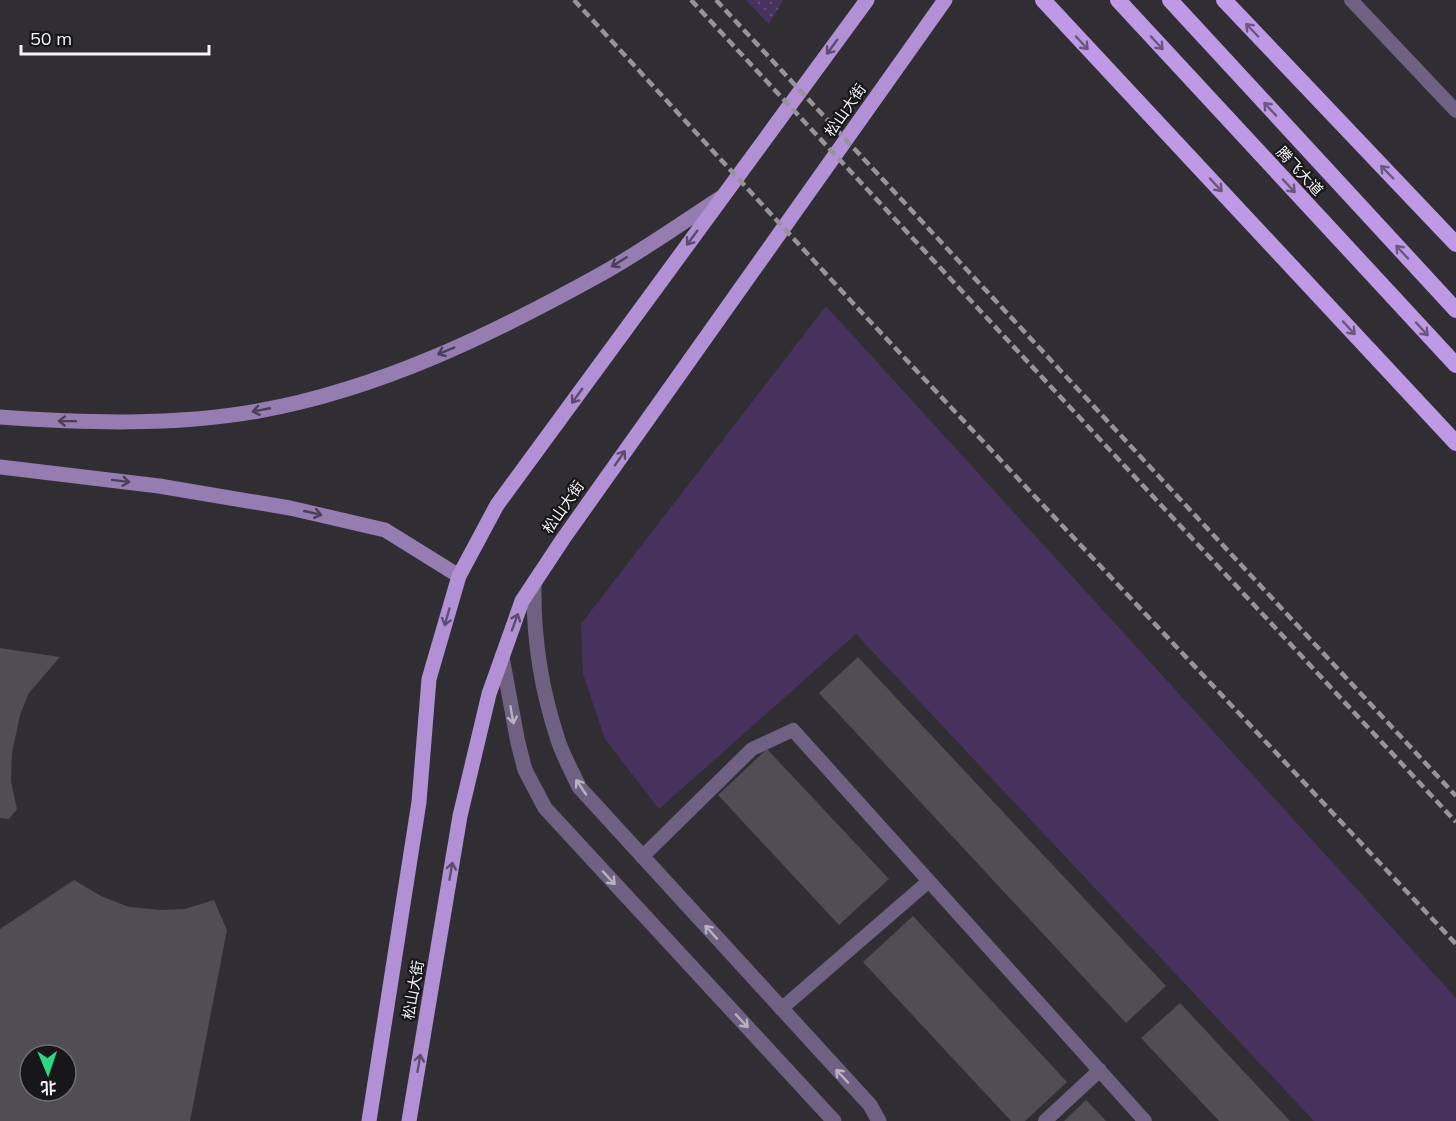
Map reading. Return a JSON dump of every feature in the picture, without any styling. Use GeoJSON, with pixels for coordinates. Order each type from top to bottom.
{"type":"FeatureCollection","features":[{"type":"Feature","properties":{"kind":"highway"},"geometry":{"type":"LineString","coordinates":[[1042,0],[1456,443]]}},
{"type":"Feature","properties":{"kind":"highway","name":"腾飞大道"},"geometry":{"type":"LineString","coordinates":[[1118,0],[1456,365]]}},
{"type":"Feature","properties":{"kind":"highway","name":"腾飞大道"},"geometry":{"type":"LineString","coordinates":[[1170,0],[1456,310]]}},
{"type":"Feature","properties":{"kind":"highway"},"geometry":{"type":"LineString","coordinates":[[1224,0],[1456,244]]}},
{"type":"Feature","properties":{"kind":"main road","name":"松山大街"},"geometry":{"type":"LineString","coordinates":[[369,1121],[419,802],[429,680],[459,576],[497,505],[867,0]]}},
{"type":"Feature","properties":{"kind":"main road","name":"松山大街"},"geometry":{"type":"LineString","coordinates":[[409,1121],[460,816],[489,694],[522,601],[570,529],[945,0]]}},
{"type":"Feature","properties":{"kind":"main road"},"geometry":{"type":"LineString","coordinates":[[0,417],[147,423],[258,411],[370,383],[489,333],[604,272],[722,197]]}},
{"type":"Feature","properties":{"kind":"main road"},"geometry":{"type":"LineString","coordinates":[[0,467],[159,486],[290,508],[385,530],[459,576]]}},
{"type":"Feature","properties":{"kind":"street"},"geometry":{"type":"LineString","coordinates":[[534,583],[533,611],[546,702],[559,742],[579,787],[870,1106],[879,1121]]}},
{"type":"Feature","properties":{"kind":"street"},"geometry":{"type":"LineString","coordinates":[[502,657],[525,770],[545,808],[834,1121]]}},
{"type":"Feature","properties":{"kind":"lane"},"geometry":{"type":"LineString","coordinates":[[1351,0],[1456,111]]}},
{"type":"Feature","properties":{"kind":"lane"},"geometry":{"type":"LineString","coordinates":[[642,857],[752,749],[793,730],[1145,1121]]}},
{"type":"Feature","properties":{"kind":"lane"},"geometry":{"type":"LineString","coordinates":[[781,1009],[929,881]]}},
{"type":"Feature","properties":{"kind":"lane"},"geometry":{"type":"LineString","coordinates":[[1045,1121],[1100,1070]]}},
{"type":"Feature","properties":{"kind":"shaded area"},"geometry":{"type":"Polygon","coordinates":[[[746,0],[783,0],[769,24],[746,0]]]}},
{"type":"Feature","properties":{"kind":"shaded area"},"geometry":{"type":"Polygon","coordinates":[[[826,306],[1456,998],[1456,1121],[1314,1121],[856,634],[659,809],[605,739],[583,674],[581,624],[826,306]]]}},
{"type":"Feature","properties":{"kind":"building"},"geometry":{"type":"Polygon","coordinates":[[[0,648],[60,657],[29,693],[20,715],[12,753],[11,781],[17,809],[9,819],[0,818],[0,648]]]}},
{"type":"Feature","properties":{"kind":"building"},"geometry":{"type":"Polygon","coordinates":[[[858,657],[1166,986],[1126,1023],[819,693],[858,657]]]}},
{"type":"Feature","properties":{"kind":"building"},"geometry":{"type":"Polygon","coordinates":[[[767,749],[889,879],[839,925],[718,795],[767,749]]]}},
{"type":"Feature","properties":{"kind":"building"},"geometry":{"type":"Polygon","coordinates":[[[74,880],[101,896],[129,907],[161,910],[185,909],[214,900],[227,930],[190,1121],[0,1121],[0,929],[74,880]]]}},
{"type":"Feature","properties":{"kind":"building"},"geometry":{"type":"Polygon","coordinates":[[[913,916],[1067,1082],[1025,1121],[1011,1121],[863,962],[913,916]]]}},
{"type":"Feature","properties":{"kind":"building"},"geometry":{"type":"Polygon","coordinates":[[[1180,1003],[1290,1121],[1219,1121],[1141,1038],[1180,1003]]]}},
{"type":"Feature","properties":{"kind":"building"},"geometry":{"type":"Polygon","coordinates":[[[1086,1100],[1106,1121],[1064,1121],[1086,1100]]]}},
{"type":"Feature","properties":{"kind":"railway"},"geometry":{"type":"LineString","coordinates":[[574,0],[850,300],[1456,944]]}},
{"type":"Feature","properties":{"kind":"railway"},"geometry":{"type":"LineString","coordinates":[[691,0],[1456,822]]}},
{"type":"Feature","properties":{"kind":"railway"},"geometry":{"type":"LineString","coordinates":[[716,0],[1456,796]]}}]}
